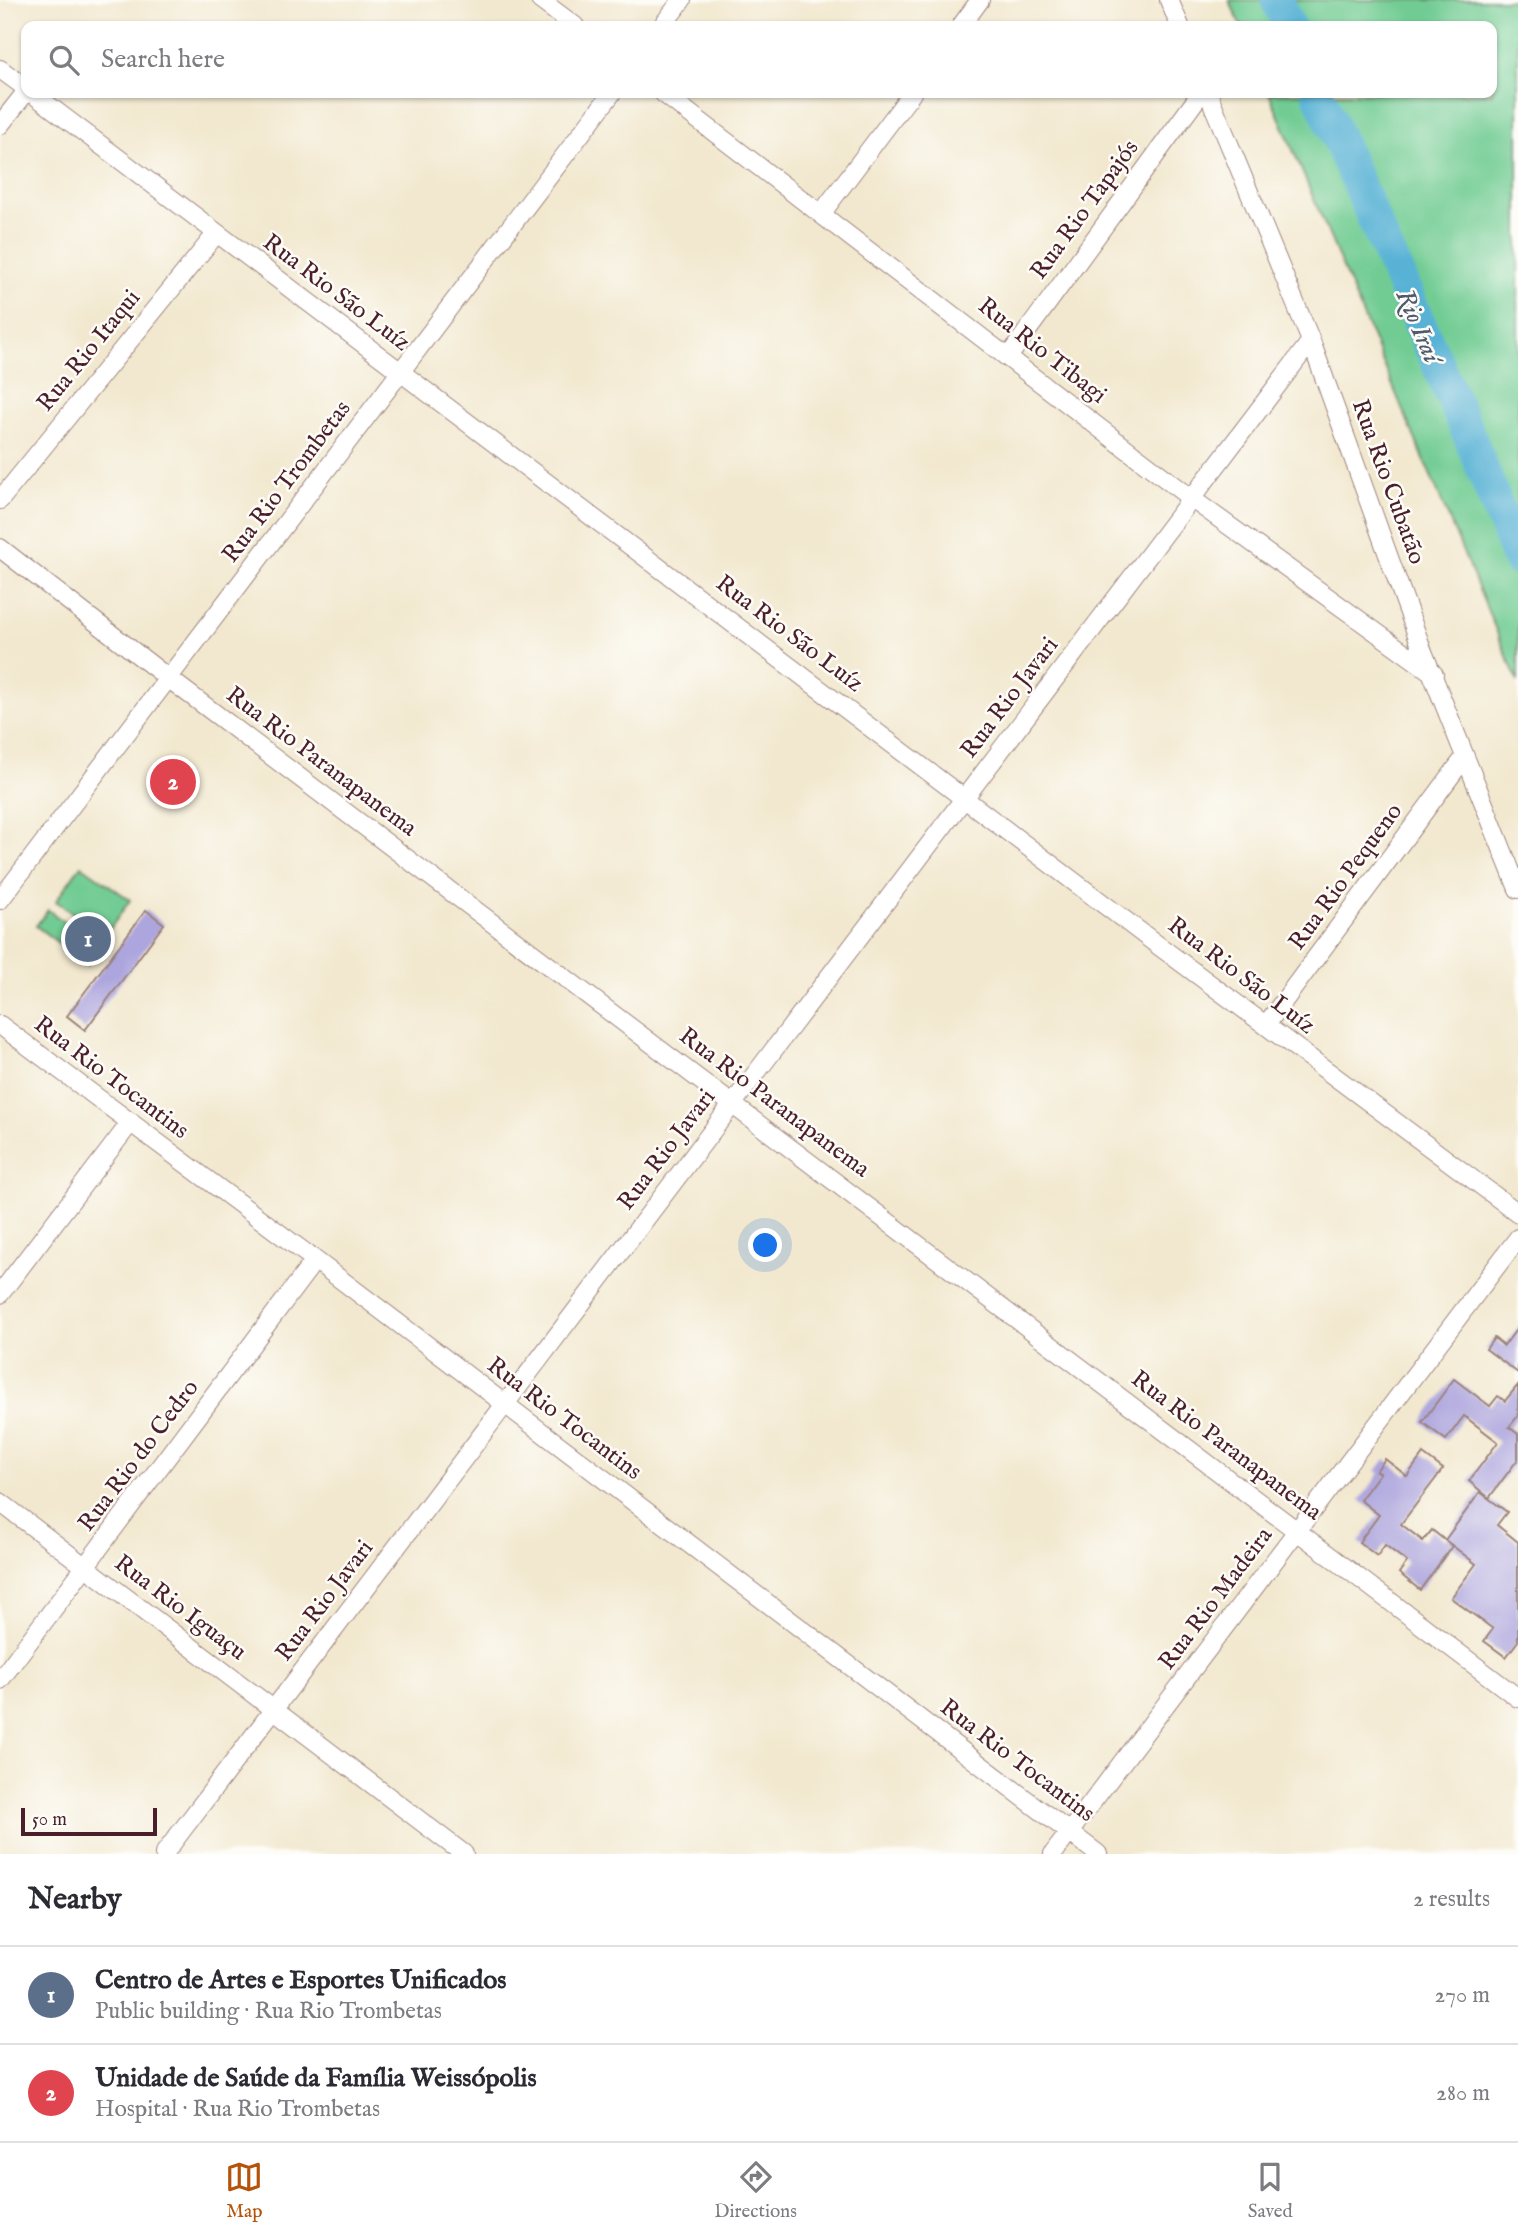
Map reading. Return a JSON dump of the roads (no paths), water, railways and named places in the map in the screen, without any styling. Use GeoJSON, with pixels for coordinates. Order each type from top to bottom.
{"type":"FeatureCollection","features":[{"type":"Feature","properties":{"kind":"street"},"geometry":{"type":"LineString","coordinates":[[540,0],[568,21]]}},
{"type":"Feature","properties":{"kind":"street"},"geometry":{"type":"LineString","coordinates":[[666,21],[682,0]]}},
{"type":"Feature","properties":{"kind":"street"},"geometry":{"type":"LineString","coordinates":[[965,21],[980,0]]}},
{"type":"Feature","properties":{"kind":"street"},"geometry":{"type":"LineString","coordinates":[[1169,0],[1178,21]]}},
{"type":"Feature","properties":{"kind":"street"},"geometry":{"type":"LineString","coordinates":[[0,69],[21,86]]}},
{"type":"Feature","properties":{"kind":"street"},"geometry":{"type":"LineString","coordinates":[[0,125],[21,97]]}},
{"type":"Feature","properties":{"kind":"street","name":"Rua Rio São Luíz"},"geometry":{"type":"LineString","coordinates":[[39,98],[1518,1213]]}},
{"type":"Feature","properties":{"kind":"street","name":"Rua Rio Trombetas"},"geometry":{"type":"LineString","coordinates":[[0,900],[608,98]]}},
{"type":"Feature","properties":{"kind":"street","name":"Rua Rio Tibagi"},"geometry":{"type":"LineString","coordinates":[[670,98],[1192,499],[1434,674]]}},
{"type":"Feature","properties":{"kind":"street"},"geometry":{"type":"LineString","coordinates":[[821,214],[908,98]]}},
{"type":"Feature","properties":{"kind":"street","name":"Rua Rio Tapajós"},"geometry":{"type":"LineString","coordinates":[[1009,356],[1197,98]]}},
{"type":"Feature","properties":{"kind":"street","name":"Rua Rio Cubatão"},"geometry":{"type":"LineString","coordinates":[[1210,98],[1311,341],[1422,649],[1518,889]]}},
{"type":"Feature","properties":{"kind":"street","name":"Rua Rio Itaqui"},"geometry":{"type":"LineString","coordinates":[[0,500],[216,234]]}},
{"type":"Feature","properties":{"kind":"street","name":"Rua Rio Javari"},"geometry":{"type":"LineString","coordinates":[[164,1854],[1311,341]]}},
{"type":"Feature","properties":{"kind":"street","name":"Rua Rio Paranapanema"},"geometry":{"type":"LineString","coordinates":[[0,548],[168,678],[1518,1698]]}},
{"type":"Feature","properties":{"kind":"street","name":"Rua Rio Tibagi"},"geometry":{"type":"LineString","coordinates":[[1392,645],[1422,649]]}},
{"type":"Feature","properties":{"kind":"street","name":"Rua Rio Pequeno"},"geometry":{"type":"LineString","coordinates":[[1266,1025],[1464,758]]}},
{"type":"Feature","properties":{"kind":"street","name":"Rua Rio Tocantins"},"geometry":{"type":"LineString","coordinates":[[0,1026],[131,1122],[1098,1854]]}},
{"type":"Feature","properties":{"kind":"street"},"geometry":{"type":"LineString","coordinates":[[0,1294],[131,1122]]}},
{"type":"Feature","properties":{"kind":"street","name":"Rua Rio Madeira"},"geometry":{"type":"LineString","coordinates":[[1053,1854],[1518,1238]]}},
{"type":"Feature","properties":{"kind":"street","name":"Rua Rio do Cedro"},"geometry":{"type":"LineString","coordinates":[[0,1680],[315,1261]]}},
{"type":"Feature","properties":{"kind":"street","name":"Rua Rio Iguaçu"},"geometry":{"type":"LineString","coordinates":[[0,1502],[463,1854]]}},
{"type":"Feature","properties":{"kind":"waterway","name":"Rio Iraí"},"geometry":{"type":"LineString","coordinates":[[1277,0],[1287,21]]}},
{"type":"Feature","properties":{"kind":"waterway","name":"Rio Iraí"},"geometry":{"type":"LineString","coordinates":[[1320,98],[1471,440],[1518,559]]}},
{"type":"Feature","properties":{"kind":"place","name":"Unidade de Saúde da Família Weissópolis"},"geometry":{"type":"Point","coordinates":[173,782]}},
{"type":"Feature","properties":{"kind":"place","name":"Centro de Artes e Esportes Unificados"},"geometry":{"type":"Point","coordinates":[88,939]}}]}
